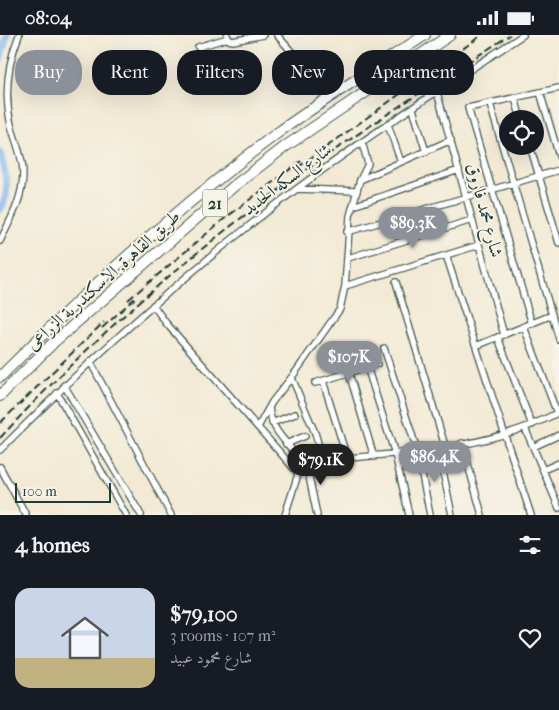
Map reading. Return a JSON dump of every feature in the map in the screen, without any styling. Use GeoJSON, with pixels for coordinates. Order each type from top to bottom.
{"type":"FeatureCollection","features":[{"type":"Feature","properties":{"kind":"highway","name":"طريق القاهرة, الاسكندرية الزراعى"},"geometry":{"type":"LineString","coordinates":[[0,377],[49,328],[135,249],[224,175],[278,133],[424,35]]}},
{"type":"Feature","properties":{"kind":"highway","name":"طريق القاهرة, الاسكندرية الزراعى"},"geometry":{"type":"LineString","coordinates":[[0,396],[54,342],[234,186],[286,146],[450,35]]}},
{"type":"Feature","properties":{"kind":"street"},"geometry":{"type":"LineString","coordinates":[[0,241],[22,193],[23,172],[20,151],[11,123],[8,94],[10,64],[20,35]]}},
{"type":"Feature","properties":{"kind":"street"},"geometry":{"type":"LineString","coordinates":[[198,47],[228,37],[234,41],[263,35]]}},
{"type":"Feature","properties":{"kind":"street"},"geometry":{"type":"LineString","coordinates":[[277,35],[332,97]]}},
{"type":"Feature","properties":{"kind":"street","name":"شارع السكه الحديد"},"geometry":{"type":"LineString","coordinates":[[474,67],[523,35]]}},
{"type":"Feature","properties":{"kind":"street"},"geometry":{"type":"LineString","coordinates":[[532,324],[468,109],[559,88]]}},
{"type":"Feature","properties":{"kind":"street"},"geometry":{"type":"LineString","coordinates":[[540,92],[559,156]]}},
{"type":"Feature","properties":{"kind":"street","name":"شارع السكه الحديد"},"geometry":{"type":"LineString","coordinates":[[0,450],[64,385],[153,305],[297,189],[362,142],[433,95]]}},
{"type":"Feature","properties":{"kind":"street","name":"شارع محمد فاروق"},"geometry":{"type":"LineString","coordinates":[[438,95],[452,140],[501,336],[532,425]]}},
{"type":"Feature","properties":{"kind":"street"},"geometry":{"type":"LineString","coordinates":[[515,98],[519,110]]}},
{"type":"Feature","properties":{"kind":"street"},"geometry":{"type":"LineString","coordinates":[[490,104],[559,339]]}},
{"type":"Feature","properties":{"kind":"street"},"geometry":{"type":"LineString","coordinates":[[413,109],[426,152]]}},
{"type":"Feature","properties":{"kind":"street"},"geometry":{"type":"LineString","coordinates":[[388,125],[401,163]]}},
{"type":"Feature","properties":{"kind":"street"},"geometry":{"type":"LineString","coordinates":[[360,181],[452,140]]}},
{"type":"Feature","properties":{"kind":"street"},"geometry":{"type":"LineString","coordinates":[[258,427],[269,408],[335,317],[345,286],[348,258],[347,232],[360,181],[368,163],[362,142]]}},
{"type":"Feature","properties":{"kind":"street"},"geometry":{"type":"LineString","coordinates":[[533,155],[559,243]]}},
{"type":"Feature","properties":{"kind":"street"},"geometry":{"type":"LineString","coordinates":[[353,207],[459,170]]}},
{"type":"Feature","properties":{"kind":"street"},"geometry":{"type":"LineString","coordinates":[[347,232],[559,170]]}},
{"type":"Feature","properties":{"kind":"street"},"geometry":{"type":"LineString","coordinates":[[297,189],[357,191]]}},
{"type":"Feature","properties":{"kind":"street"},"geometry":{"type":"LineString","coordinates":[[348,258],[472,220]]}},
{"type":"Feature","properties":{"kind":"street"},"geometry":{"type":"LineString","coordinates":[[345,286],[479,245]]}},
{"type":"Feature","properties":{"kind":"street"},"geometry":{"type":"LineString","coordinates":[[446,255],[531,515]]}},
{"type":"Feature","properties":{"kind":"street"},"geometry":{"type":"LineString","coordinates":[[396,283],[445,446]]}},
{"type":"Feature","properties":{"kind":"street"},"geometry":{"type":"LineString","coordinates":[[153,305],[166,323],[298,473]]}},
{"type":"Feature","properties":{"kind":"street"},"geometry":{"type":"LineString","coordinates":[[476,346],[552,315]]}},
{"type":"Feature","properties":{"kind":"street"},"geometry":{"type":"LineString","coordinates":[[285,515],[298,473],[303,464],[323,460],[374,457],[504,436],[558,412],[524,327]]}},
{"type":"Feature","properties":{"kind":"street"},"geometry":{"type":"LineString","coordinates":[[384,348],[418,450],[430,515]]}},
{"type":"Feature","properties":{"kind":"street"},"geometry":{"type":"LineString","coordinates":[[90,361],[171,515]]}},
{"type":"Feature","properties":{"kind":"street"},"geometry":{"type":"LineString","coordinates":[[316,383],[377,364]]}},
{"type":"Feature","properties":{"kind":"street"},"geometry":{"type":"LineString","coordinates":[[367,367],[395,454],[409,515]]}},
{"type":"Feature","properties":{"kind":"street"},"geometry":{"type":"LineString","coordinates":[[349,373],[374,457]]}},
{"type":"Feature","properties":{"kind":"street"},"geometry":{"type":"LineString","coordinates":[[292,378],[315,433],[323,460]]}},
{"type":"Feature","properties":{"kind":"street"},"geometry":{"type":"LineString","coordinates":[[323,381],[347,458]]}},
{"type":"Feature","properties":{"kind":"street"},"geometry":{"type":"LineString","coordinates":[[64,385],[140,515]]}},
{"type":"Feature","properties":{"kind":"street"},"geometry":{"type":"LineString","coordinates":[[57,393],[126,515]]}},
{"type":"Feature","properties":{"kind":"street"},"geometry":{"type":"LineString","coordinates":[[269,408],[272,423],[303,464],[317,515]]}},
{"type":"Feature","properties":{"kind":"street"},"geometry":{"type":"LineString","coordinates":[[272,423],[296,414]]}},
{"type":"Feature","properties":{"kind":"street"},"geometry":{"type":"LineString","coordinates":[[525,428],[559,508]]}},
{"type":"Feature","properties":{"kind":"street"},"geometry":{"type":"LineString","coordinates":[[533,447],[559,435]]}},
{"type":"Feature","properties":{"kind":"street"},"geometry":{"type":"LineString","coordinates":[[286,444],[305,436]]}},
{"type":"Feature","properties":{"kind":"street"},"geometry":{"type":"LineString","coordinates":[[462,443],[482,515]]}},
{"type":"Feature","properties":{"kind":"street"},"geometry":{"type":"LineString","coordinates":[[438,447],[452,515]]}},
{"type":"Feature","properties":{"kind":"street"},"geometry":{"type":"LineString","coordinates":[[543,470],[559,463]]}},
{"type":"Feature","properties":{"kind":"street"},"geometry":{"type":"LineString","coordinates":[[0,467],[26,515]]}},
{"type":"Feature","properties":{"kind":"street"},"geometry":{"type":"LineString","coordinates":[[552,492],[559,489]]}},
{"type":"Feature","properties":{"kind":"waterway"},"geometry":{"type":"LineString","coordinates":[[0,60],[7,35]]}},
{"type":"Feature","properties":{"kind":"waterway"},"geometry":{"type":"LineString","coordinates":[[0,153],[7,189],[4,203],[0,210]]}},
{"type":"Feature","properties":{"kind":"railway"},"geometry":{"type":"LineString","coordinates":[[297,168],[482,35]]}},
{"type":"Feature","properties":{"kind":"railway"},"geometry":{"type":"LineString","coordinates":[[0,438],[80,356],[165,279],[210,243],[348,141],[510,35]]}},
{"type":"Feature","properties":{"kind":"railway"},"geometry":{"type":"LineString","coordinates":[[128,300],[224,219],[301,161]]}},
{"type":"Feature","properties":{"kind":"railway"},"geometry":{"type":"LineString","coordinates":[[102,328],[135,298]]}},
{"type":"Feature","properties":{"kind":"railway"},"geometry":{"type":"LineString","coordinates":[[0,423],[104,322]]}}]}
